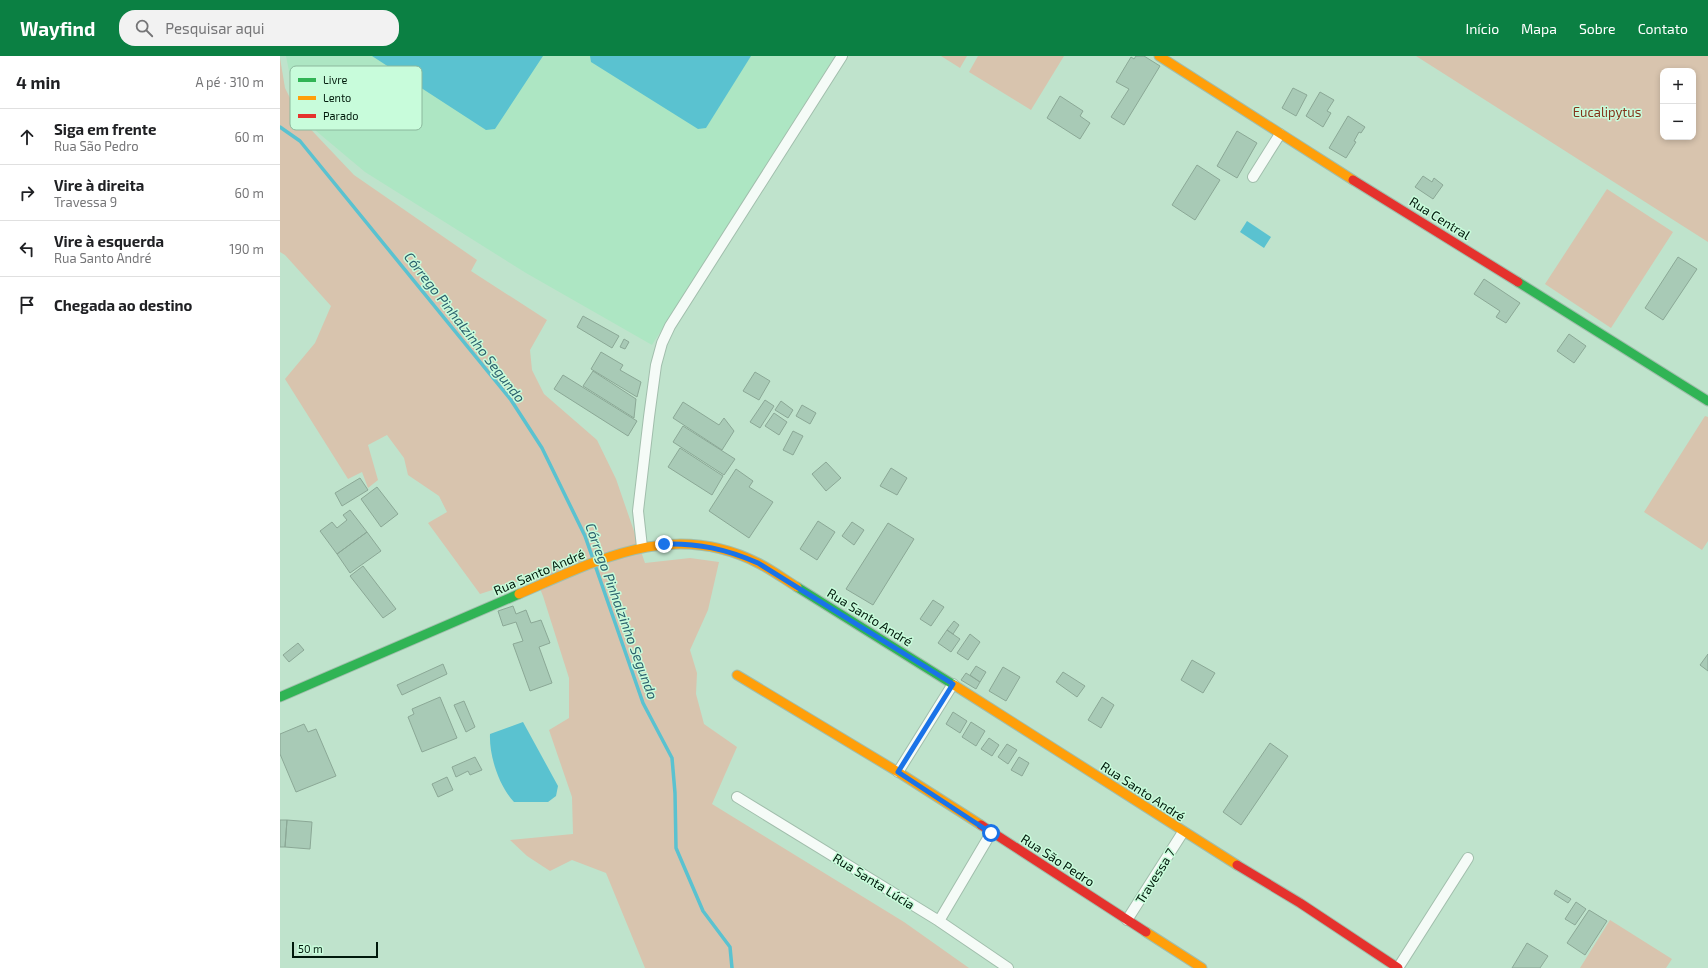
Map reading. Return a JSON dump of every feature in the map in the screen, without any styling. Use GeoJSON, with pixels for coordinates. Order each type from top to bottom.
{"type":"FeatureCollection","features":[{"type":"Feature","properties":{"kind":"street"},"geometry":{"type":"LineString","coordinates":[[642,547],[638,511],[640,483],[656,365],[662,343],[670,326],[842,56]]}},
{"type":"Feature","properties":{"kind":"street","name":"Rua Central"},"geometry":{"type":"LineString","coordinates":[[1159,56],[1280,134],[1708,401]]}},
{"type":"Feature","properties":{"kind":"street"},"geometry":{"type":"LineString","coordinates":[[1253,177],[1280,134]]}},
{"type":"Feature","properties":{"kind":"street","name":"Rua Santo André"},"geometry":{"type":"LineString","coordinates":[[280,697],[578,569],[642,547],[676,544],[710,547],[732,552],[758,563],[953,684],[1183,832],[1300,903],[1398,968]]}},
{"type":"Feature","properties":{"kind":"street","name":"Rua São Pedro"},"geometry":{"type":"LineString","coordinates":[[737,675],[898,772],[1202,968]]}},
{"type":"Feature","properties":{"kind":"street"},"geometry":{"type":"LineString","coordinates":[[898,772],[953,684]]}},
{"type":"Feature","properties":{"kind":"street","name":"Rua Santa Lúcia"},"geometry":{"type":"LineString","coordinates":[[737,797],[938,921],[1008,968]]}},
{"type":"Feature","properties":{"kind":"street","name":"Travessa 7"},"geometry":{"type":"LineString","coordinates":[[1127,920],[1183,832]]}},
{"type":"Feature","properties":{"kind":"street"},"geometry":{"type":"LineString","coordinates":[[938,921],[991,833]]}},
{"type":"Feature","properties":{"kind":"street"},"geometry":{"type":"LineString","coordinates":[[1398,968],[1468,858]]}},
{"type":"Feature","properties":{"kind":"shaded area"},"geometry":{"type":"Polygon","coordinates":[[[286,56],[835,56],[652,345],[526,273],[365,172],[315,130],[422,130],[422,66],[290,66],[290,76],[286,56]]]}},
{"type":"Feature","properties":{"kind":"green space"},"geometry":{"type":"Polygon","coordinates":[[[941,56],[967,56],[960,68],[941,56]]]}},
{"type":"Feature","properties":{"kind":"green space"},"geometry":{"type":"Polygon","coordinates":[[[978,56],[1064,56],[1031,110],[969,72],[978,56]]]}},
{"type":"Feature","properties":{"kind":"green space","name":"Eucalipytus"},"geometry":{"type":"Polygon","coordinates":[[[1416,56],[1708,56],[1708,242],[1416,56]]]}},
{"type":"Feature","properties":{"kind":"green space"},"geometry":{"type":"Polygon","coordinates":[[[280,58],[285,88],[290,98],[290,130],[311,130],[354,175],[477,260],[471,271],[547,320],[530,350],[532,370],[544,394],[597,440],[616,479],[645,563],[690,558],[719,562],[708,610],[690,650],[697,673],[696,694],[704,724],[737,747],[712,804],[904,922],[969,968],[645,968],[606,873],[572,860],[550,871],[527,856],[510,840],[573,834],[572,797],[549,730],[569,718],[569,678],[543,596],[535,576],[480,594],[428,523],[447,512],[439,496],[408,475],[404,458],[387,435],[368,445],[378,480],[368,488],[362,472],[348,479],[285,379],[315,343],[331,306],[285,255],[280,252],[280,58]]]}},
{"type":"Feature","properties":{"kind":"green space"},"geometry":{"type":"Polygon","coordinates":[[[1607,189],[1673,232],[1611,328],[1545,284],[1607,189]]]}},
{"type":"Feature","properties":{"kind":"green space"},"geometry":{"type":"Polygon","coordinates":[[[1705,416],[1708,417],[1708,541],[1702,550],[1644,512],[1705,416]]]}},
{"type":"Feature","properties":{"kind":"green space"},"geometry":{"type":"Polygon","coordinates":[[[1610,920],[1672,959],[1666,968],[1580,968],[1610,920]]]}},
{"type":"Feature","properties":{"kind":"water"},"geometry":{"type":"Polygon","coordinates":[[[372,56],[543,56],[495,129],[486,130],[422,88],[422,66],[387,66],[372,56]]]}},
{"type":"Feature","properties":{"kind":"water"},"geometry":{"type":"Polygon","coordinates":[[[590,56],[751,56],[706,128],[698,129],[591,62],[590,56]]]}},
{"type":"Feature","properties":{"kind":"water"},"geometry":{"type":"Polygon","coordinates":[[[1247,221],[1271,237],[1264,248],[1240,232],[1247,221]]]}},
{"type":"Feature","properties":{"kind":"water"},"geometry":{"type":"Polygon","coordinates":[[[523,722],[558,786],[556,796],[548,802],[514,802],[504,788],[493,761],[490,734],[523,722]]]}},
{"type":"Feature","properties":{"kind":"building"},"geometry":{"type":"Polygon","coordinates":[[[1136,56],[1144,56],[1160,66],[1124,125],[1111,117],[1129,89],[1116,82],[1131,57],[1134,59],[1136,56]]]}},
{"type":"Feature","properties":{"kind":"building"},"geometry":{"type":"Polygon","coordinates":[[[1293,88],[1307,95],[1296,116],[1282,108],[1293,88]]]}},
{"type":"Feature","properties":{"kind":"building"},"geometry":{"type":"Polygon","coordinates":[[[1320,92],[1334,100],[1327,111],[1331,113],[1323,127],[1306,116],[1320,92]]]}},
{"type":"Feature","properties":{"kind":"building"},"geometry":{"type":"Polygon","coordinates":[[[1060,96],[1083,111],[1080,116],[1090,123],[1080,139],[1047,118],[1060,96]]]}},
{"type":"Feature","properties":{"kind":"building"},"geometry":{"type":"Polygon","coordinates":[[[1348,116],[1365,127],[1361,133],[1359,132],[1354,141],[1356,142],[1346,158],[1329,148],[1348,116]]]}},
{"type":"Feature","properties":{"kind":"building"},"geometry":{"type":"Polygon","coordinates":[[[1237,131],[1257,143],[1237,178],[1217,166],[1237,131]]]}},
{"type":"Feature","properties":{"kind":"building"},"geometry":{"type":"Polygon","coordinates":[[[1197,165],[1220,180],[1195,220],[1172,205],[1197,165]]]}},
{"type":"Feature","properties":{"kind":"building"},"geometry":{"type":"Polygon","coordinates":[[[1423,176],[1432,182],[1434,178],[1443,185],[1433,199],[1415,187],[1423,176]]]}},
{"type":"Feature","properties":{"kind":"building"},"geometry":{"type":"Polygon","coordinates":[[[1678,257],[1697,269],[1663,320],[1645,308],[1678,257]]]}},
{"type":"Feature","properties":{"kind":"building"},"geometry":{"type":"Polygon","coordinates":[[[1484,279],[1520,303],[1506,323],[1496,317],[1500,311],[1474,294],[1484,279]]]}},
{"type":"Feature","properties":{"kind":"building"},"geometry":{"type":"Polygon","coordinates":[[[583,316],[619,336],[612,348],[577,327],[583,316]]]}},
{"type":"Feature","properties":{"kind":"building"},"geometry":{"type":"Polygon","coordinates":[[[1569,334],[1586,346],[1574,363],[1557,351],[1569,334]]]}},
{"type":"Feature","properties":{"kind":"building"},"geometry":{"type":"Polygon","coordinates":[[[624,339],[629,342],[625,349],[620,347],[624,339]]]}},
{"type":"Feature","properties":{"kind":"building"},"geometry":{"type":"Polygon","coordinates":[[[601,352],[623,365],[620,370],[641,382],[637,397],[591,369],[601,352]]]}},
{"type":"Feature","properties":{"kind":"building"},"geometry":{"type":"Polygon","coordinates":[[[593,371],[636,399],[634,418],[583,386],[593,371]]]}},
{"type":"Feature","properties":{"kind":"building"},"geometry":{"type":"Polygon","coordinates":[[[755,372],[770,381],[759,400],[743,391],[755,372]]]}},
{"type":"Feature","properties":{"kind":"building"},"geometry":{"type":"Polygon","coordinates":[[[563,375],[637,421],[628,436],[554,389],[563,375]]]}},
{"type":"Feature","properties":{"kind":"building"},"geometry":{"type":"Polygon","coordinates":[[[765,400],[774,406],[760,428],[750,422],[765,400]]]}},
{"type":"Feature","properties":{"kind":"building"},"geometry":{"type":"Polygon","coordinates":[[[781,401],[793,410],[788,418],[775,410],[781,401]]]}},
{"type":"Feature","properties":{"kind":"building"},"geometry":{"type":"Polygon","coordinates":[[[683,402],[719,425],[724,418],[734,431],[722,450],[673,418],[683,402]]]}},
{"type":"Feature","properties":{"kind":"building"},"geometry":{"type":"Polygon","coordinates":[[[802,405],[816,413],[810,424],[796,416],[802,405]]]}},
{"type":"Feature","properties":{"kind":"building"},"geometry":{"type":"Polygon","coordinates":[[[774,413],[787,422],[779,435],[765,426],[774,413]]]}},
{"type":"Feature","properties":{"kind":"building"},"geometry":{"type":"Polygon","coordinates":[[[683,426],[735,459],[724,475],[673,442],[683,426]]]}},
{"type":"Feature","properties":{"kind":"building"},"geometry":{"type":"Polygon","coordinates":[[[793,431],[803,436],[793,455],[783,450],[793,431]]]}},
{"type":"Feature","properties":{"kind":"building"},"geometry":{"type":"Polygon","coordinates":[[[680,448],[723,476],[712,495],[668,467],[680,448]]]}},
{"type":"Feature","properties":{"kind":"building"},"geometry":{"type":"Polygon","coordinates":[[[826,462],[841,478],[826,491],[812,474],[826,462]]]}},
{"type":"Feature","properties":{"kind":"building"},"geometry":{"type":"Polygon","coordinates":[[[891,468],[907,478],[897,495],[880,486],[891,468]]]}},
{"type":"Feature","properties":{"kind":"building"},"geometry":{"type":"Polygon","coordinates":[[[736,469],[753,481],[749,487],[773,502],[749,538],[709,511],[736,469]]]}},
{"type":"Feature","properties":{"kind":"building"},"geometry":{"type":"Polygon","coordinates":[[[360,478],[368,490],[342,506],[335,493],[360,478]]]}},
{"type":"Feature","properties":{"kind":"building"},"geometry":{"type":"Polygon","coordinates":[[[377,487],[398,514],[381,527],[361,499],[377,487]]]}},
{"type":"Feature","properties":{"kind":"building"},"geometry":{"type":"Polygon","coordinates":[[[350,510],[367,532],[337,554],[320,531],[332,522],[337,528],[347,520],[343,515],[350,510]]]}},
{"type":"Feature","properties":{"kind":"building"},"geometry":{"type":"Polygon","coordinates":[[[818,521],[835,532],[817,560],[800,549],[818,521]]]}},
{"type":"Feature","properties":{"kind":"building"},"geometry":{"type":"Polygon","coordinates":[[[852,522],[864,530],[854,545],[842,536],[852,522]]]}},
{"type":"Feature","properties":{"kind":"building"},"geometry":{"type":"Polygon","coordinates":[[[888,523],[914,539],[873,605],[846,589],[888,523]]]}},
{"type":"Feature","properties":{"kind":"building"},"geometry":{"type":"Polygon","coordinates":[[[367,532],[381,551],[350,573],[337,554],[367,532]]]}},
{"type":"Feature","properties":{"kind":"building"},"geometry":{"type":"Polygon","coordinates":[[[363,566],[396,609],[383,618],[350,576],[363,566]]]}},
{"type":"Feature","properties":{"kind":"building"},"geometry":{"type":"Polygon","coordinates":[[[933,600],[944,607],[931,626],[920,619],[933,600]]]}},
{"type":"Feature","properties":{"kind":"building"},"geometry":{"type":"Polygon","coordinates":[[[513,606],[516,614],[526,610],[531,623],[541,620],[550,643],[539,647],[552,683],[530,691],[513,644],[523,641],[516,622],[503,626],[498,611],[513,606]]]}},
{"type":"Feature","properties":{"kind":"building"},"geometry":{"type":"Polygon","coordinates":[[[954,621],[959,625],[953,634],[947,630],[954,621]]]}},
{"type":"Feature","properties":{"kind":"building"},"geometry":{"type":"Polygon","coordinates":[[[947,630],[960,639],[951,652],[938,643],[947,630]]]}},
{"type":"Feature","properties":{"kind":"building"},"geometry":{"type":"Polygon","coordinates":[[[970,634],[980,642],[968,660],[957,653],[970,634]]]}},
{"type":"Feature","properties":{"kind":"building"},"geometry":{"type":"Polygon","coordinates":[[[298,643],[304,650],[289,662],[283,655],[298,643]]]}},
{"type":"Feature","properties":{"kind":"building"},"geometry":{"type":"Polygon","coordinates":[[[1708,654],[1708,671],[1700,665],[1708,654]]]}},
{"type":"Feature","properties":{"kind":"building"},"geometry":{"type":"Polygon","coordinates":[[[1192,660],[1215,673],[1203,693],[1181,680],[1192,660]]]}},
{"type":"Feature","properties":{"kind":"building"},"geometry":{"type":"Polygon","coordinates":[[[443,664],[447,674],[402,695],[397,685],[443,664]]]}},
{"type":"Feature","properties":{"kind":"building"},"geometry":{"type":"Polygon","coordinates":[[[976,666],[986,672],[980,682],[970,675],[976,666]]]}},
{"type":"Feature","properties":{"kind":"building"},"geometry":{"type":"Polygon","coordinates":[[[1003,667],[1020,677],[1006,701],[989,691],[1003,667]]]}},
{"type":"Feature","properties":{"kind":"building"},"geometry":{"type":"Polygon","coordinates":[[[1063,672],[1085,686],[1077,697],[1056,682],[1063,672]]]}},
{"type":"Feature","properties":{"kind":"building"},"geometry":{"type":"Polygon","coordinates":[[[966,673],[980,682],[976,689],[961,680],[966,673]]]}},
{"type":"Feature","properties":{"kind":"building"},"geometry":{"type":"Polygon","coordinates":[[[440,697],[457,738],[422,752],[408,717],[414,714],[412,709],[440,697]]]}},
{"type":"Feature","properties":{"kind":"building"},"geometry":{"type":"Polygon","coordinates":[[[1102,697],[1114,705],[1101,728],[1088,720],[1102,697]]]}},
{"type":"Feature","properties":{"kind":"building"},"geometry":{"type":"Polygon","coordinates":[[[464,701],[475,727],[466,732],[454,705],[464,701]]]}},
{"type":"Feature","properties":{"kind":"building"},"geometry":{"type":"Polygon","coordinates":[[[953,712],[967,721],[960,733],[946,724],[953,712]]]}},
{"type":"Feature","properties":{"kind":"building"},"geometry":{"type":"Polygon","coordinates":[[[971,722],[985,731],[976,746],[962,737],[971,722]]]}},
{"type":"Feature","properties":{"kind":"building"},"geometry":{"type":"Polygon","coordinates":[[[304,724],[308,732],[316,729],[336,776],[296,792],[280,754],[280,734],[304,724]]]}},
{"type":"Feature","properties":{"kind":"building"},"geometry":{"type":"Polygon","coordinates":[[[989,738],[999,745],[992,756],[981,749],[989,738]]]}},
{"type":"Feature","properties":{"kind":"building"},"geometry":{"type":"Polygon","coordinates":[[[1270,743],[1288,756],[1241,825],[1223,812],[1270,743]]]}},
{"type":"Feature","properties":{"kind":"building"},"geometry":{"type":"Polygon","coordinates":[[[1007,744],[1017,750],[1008,764],[998,757],[1007,744]]]}},
{"type":"Feature","properties":{"kind":"building"},"geometry":{"type":"Polygon","coordinates":[[[475,757],[482,770],[470,775],[468,771],[456,777],[452,767],[475,757]]]}},
{"type":"Feature","properties":{"kind":"building"},"geometry":{"type":"Polygon","coordinates":[[[1019,757],[1029,763],[1022,776],[1011,770],[1019,757]]]}},
{"type":"Feature","properties":{"kind":"building"},"geometry":{"type":"Polygon","coordinates":[[[447,777],[453,790],[438,797],[432,784],[447,777]]]}},
{"type":"Feature","properties":{"kind":"building"},"geometry":{"type":"Polygon","coordinates":[[[280,820],[287,820],[285,847],[280,847],[280,820]]]}},
{"type":"Feature","properties":{"kind":"building"},"geometry":{"type":"Polygon","coordinates":[[[287,820],[312,822],[310,849],[285,847],[287,820]]]}},
{"type":"Feature","properties":{"kind":"building"},"geometry":{"type":"Polygon","coordinates":[[[1556,890],[1571,899],[1568,903],[1554,894],[1556,890]]]}},
{"type":"Feature","properties":{"kind":"building"},"geometry":{"type":"Polygon","coordinates":[[[1576,902],[1586,909],[1575,925],[1565,919],[1576,902]]]}},
{"type":"Feature","properties":{"kind":"building"},"geometry":{"type":"Polygon","coordinates":[[[1589,910],[1607,921],[1585,955],[1567,943],[1589,910]]]}},
{"type":"Feature","properties":{"kind":"building"},"geometry":{"type":"Polygon","coordinates":[[[1527,943],[1548,956],[1540,968],[1512,968],[1527,943]]]}},
{"type":"Feature","properties":{"kind":"waterway","name":"Córrego Pinhalzinho Segundo"},"geometry":{"type":"LineString","coordinates":[[280,127],[300,141],[511,400],[542,448],[585,536],[593,559]]}},
{"type":"Feature","properties":{"kind":"waterway","name":"Córrego Pinhalzinho Segundo"},"geometry":{"type":"LineString","coordinates":[[595,565],[643,703],[672,758],[675,793],[676,848],[703,911],[730,947],[732,968]]}},
{"type":"Feature","properties":{"kind":"traffic: fast"},"geometry":{"type":"LineString","coordinates":[[1518,282],[1708,401]]}},
{"type":"Feature","properties":{"kind":"traffic: fast"},"geometry":{"type":"LineString","coordinates":[[797,587],[954,685]]}},
{"type":"Feature","properties":{"kind":"traffic: fast"},"geometry":{"type":"LineString","coordinates":[[280,697],[519,594]]}},
{"type":"Feature","properties":{"kind":"traffic: slow"},"geometry":{"type":"LineString","coordinates":[[1159,56],[1353,180]]}},
{"type":"Feature","properties":{"kind":"traffic: slow"},"geometry":{"type":"LineString","coordinates":[[519,594],[578,569],[636,549],[666,545],[696,544],[727,550],[758,563],[797,587]]}},
{"type":"Feature","properties":{"kind":"traffic: slow"},"geometry":{"type":"LineString","coordinates":[[737,675],[898,772],[981,825]]}},
{"type":"Feature","properties":{"kind":"traffic: slow"},"geometry":{"type":"LineString","coordinates":[[954,685],[1237,865]]}},
{"type":"Feature","properties":{"kind":"traffic: slow"},"geometry":{"type":"LineString","coordinates":[[1146,932],[1202,968]]}},
{"type":"Feature","properties":{"kind":"traffic: jam"},"geometry":{"type":"LineString","coordinates":[[1353,180],[1518,282]]}},
{"type":"Feature","properties":{"kind":"traffic: jam"},"geometry":{"type":"LineString","coordinates":[[981,825],[1146,932]]}},
{"type":"Feature","properties":{"kind":"traffic: jam"},"geometry":{"type":"LineString","coordinates":[[1237,865],[1300,903],[1398,968]]}},
{"type":"Feature","properties":{"kind":"route"},"geometry":{"type":"LineString","coordinates":[[664,544],[710,547],[732,552],[758,563],[953,684],[898,772],[991,833]]}}]}
